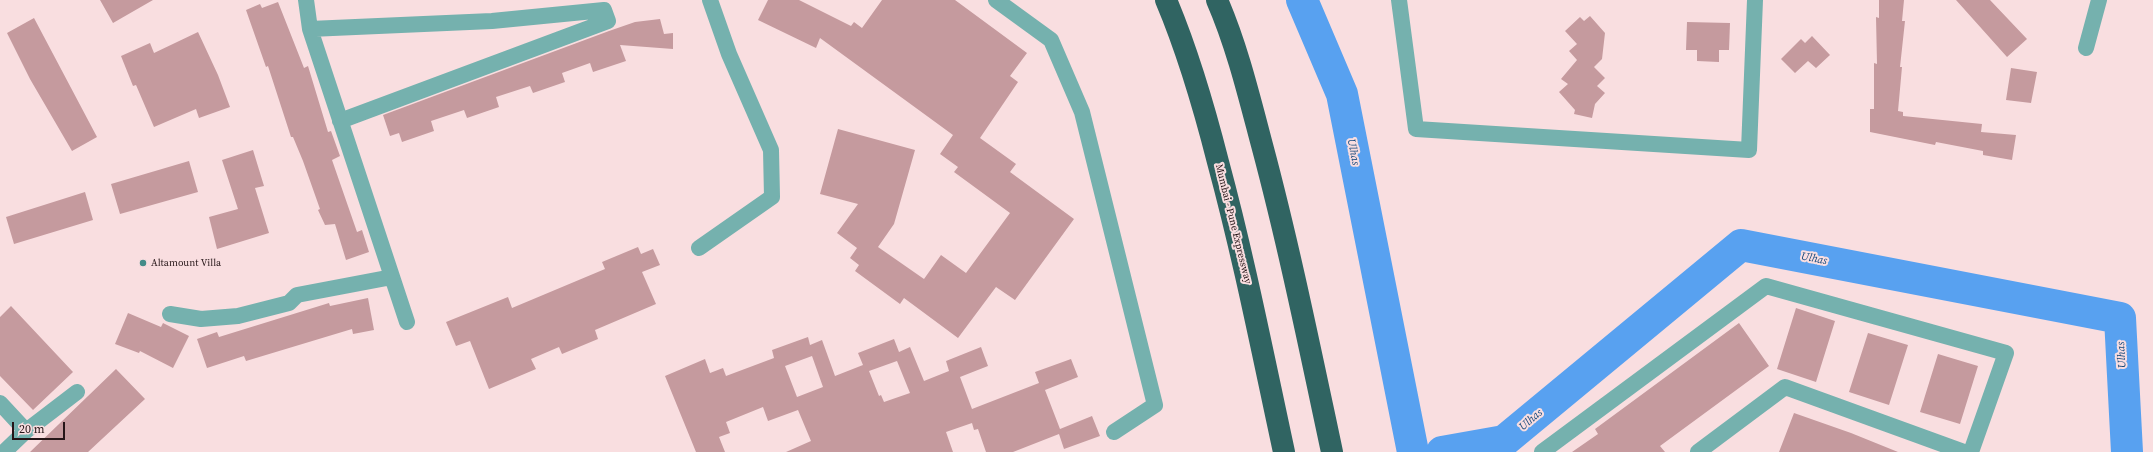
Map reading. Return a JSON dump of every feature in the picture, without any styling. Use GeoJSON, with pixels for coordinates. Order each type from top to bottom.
{"type":"FeatureCollection","features":[{"type":"Feature","properties":{"kind":"highway","name":"Mumbai - Pune Expressway"},"geometry":{"type":"LineString","coordinates":[[1166,0],[1182,38],[1203,106],[1236,227],[1284,452]]}},
{"type":"Feature","properties":{"kind":"highway"},"geometry":{"type":"LineString","coordinates":[[1217,0],[1227,22],[1251,101],[1281,216],[1332,452]]}},
{"type":"Feature","properties":{"kind":"street"},"geometry":{"type":"LineString","coordinates":[[306,0],[310,29],[407,322]]}},
{"type":"Feature","properties":{"kind":"street"},"geometry":{"type":"LineString","coordinates":[[698,248],[772,197],[771,150],[729,54],[710,0]]}},
{"type":"Feature","properties":{"kind":"street"},"geometry":{"type":"LineString","coordinates":[[996,0],[1051,40],[1082,112],[1155,405],[1114,432]]}},
{"type":"Feature","properties":{"kind":"street"},"geometry":{"type":"LineString","coordinates":[[1399,0],[1416,129],[1748,150],[1755,0]]}},
{"type":"Feature","properties":{"kind":"street"},"geometry":{"type":"LineString","coordinates":[[2086,48],[2099,0]]}},
{"type":"Feature","properties":{"kind":"street"},"geometry":{"type":"LineString","coordinates":[[310,29],[492,21],[604,10],[608,21],[340,121]]}},
{"type":"Feature","properties":{"kind":"street"},"geometry":{"type":"LineString","coordinates":[[170,314],[201,319],[238,316],[289,303],[297,295],[392,277]]}},
{"type":"Feature","properties":{"kind":"street"},"geometry":{"type":"LineString","coordinates":[[1542,452],[1766,286],[2006,353],[1971,452]]}},
{"type":"Feature","properties":{"kind":"street"},"geometry":{"type":"LineString","coordinates":[[1698,452],[1785,387],[1964,450],[1964,452]]}},
{"type":"Feature","properties":{"kind":"street"},"geometry":{"type":"LineString","coordinates":[[4,452],[26,431],[77,392]]}},
{"type":"Feature","properties":{"kind":"street"},"geometry":{"type":"LineString","coordinates":[[0,403],[26,431]]}},
{"type":"Feature","properties":{"kind":"building"},"geometry":{"type":"Polygon","coordinates":[[[100,0],[153,0],[113,23],[100,0]]]}},
{"type":"Feature","properties":{"kind":"building"},"geometry":{"type":"Polygon","coordinates":[[[768,0],[799,0],[851,26],[854,22],[862,28],[882,0],[955,0],[1027,53],[1010,76],[1018,82],[980,138],[1016,164],[1010,172],[1074,219],[1015,300],[996,287],[958,338],[904,298],[900,304],[855,271],[859,265],[850,258],[857,248],[837,233],[858,204],[820,194],[838,129],[915,150],[894,224],[878,247],[924,279],[941,255],[966,273],[1010,213],[954,172],[958,167],[940,154],[953,135],[820,38],[816,48],[758,20],[768,0]]]}},
{"type":"Feature","properties":{"kind":"building"},"geometry":{"type":"Polygon","coordinates":[[[1879,0],[1904,0],[1902,21],[1905,21],[1900,67],[1902,67],[1898,111],[1903,112],[1903,116],[1982,124],[1981,132],[2016,135],[2012,160],[1983,155],[1983,151],[1936,142],[1935,145],[1870,132],[1870,109],[1874,109],[1874,63],[1877,64],[1876,17],[1879,18],[1879,0]]]}},
{"type":"Feature","properties":{"kind":"building"},"geometry":{"type":"Polygon","coordinates":[[[1956,0],[1990,0],[2027,39],[2007,57],[1956,0]]]}},
{"type":"Feature","properties":{"kind":"building"},"geometry":{"type":"Polygon","coordinates":[[[278,2],[304,68],[308,66],[328,132],[331,131],[340,156],[332,160],[357,232],[362,230],[369,252],[346,260],[335,224],[325,225],[318,210],[320,209],[303,161],[293,137],[291,137],[268,66],[266,67],[246,10],[260,4],[262,8],[278,2]]]}},
{"type":"Feature","properties":{"kind":"building"},"geometry":{"type":"Polygon","coordinates":[[[1590,16],[1605,33],[1602,59],[1594,67],[1605,78],[1597,86],[1605,93],[1595,104],[1592,118],[1574,114],[1575,110],[1559,92],[1568,84],[1561,79],[1577,60],[1569,51],[1577,44],[1565,31],[1580,17],[1584,21],[1590,16]]]}},
{"type":"Feature","properties":{"kind":"building"},"geometry":{"type":"Polygon","coordinates":[[[34,18],[97,137],[72,151],[30,79],[7,33],[34,18]]]}},
{"type":"Feature","properties":{"kind":"building"},"geometry":{"type":"Polygon","coordinates":[[[660,19],[664,34],[673,33],[673,49],[620,45],[626,61],[593,72],[590,63],[562,73],[565,82],[533,93],[530,86],[496,97],[499,107],[467,118],[464,110],[431,121],[434,131],[402,142],[399,133],[390,136],[383,115],[609,31],[635,22],[660,19]]]}},
{"type":"Feature","properties":{"kind":"building"},"geometry":{"type":"Polygon","coordinates":[[[1687,22],[1730,23],[1729,50],[1719,50],[1719,62],[1697,61],[1697,50],[1686,50],[1687,22]]]}},
{"type":"Feature","properties":{"kind":"building"},"geometry":{"type":"Polygon","coordinates":[[[198,32],[218,75],[230,107],[199,118],[196,109],[154,127],[136,85],[133,86],[121,56],[150,43],[154,53],[198,32]]]}},
{"type":"Feature","properties":{"kind":"building"},"geometry":{"type":"Polygon","coordinates":[[[1812,36],[1830,55],[1816,68],[1808,61],[1795,73],[1781,59],[1801,39],[1805,43],[1812,36]]]}},
{"type":"Feature","properties":{"kind":"building"},"geometry":{"type":"Polygon","coordinates":[[[2011,68],[2037,72],[2031,103],[2006,100],[2011,68]]]}},
{"type":"Feature","properties":{"kind":"building"},"geometry":{"type":"Polygon","coordinates":[[[253,150],[264,186],[255,188],[269,233],[217,249],[209,217],[238,209],[222,160],[253,150]]]}},
{"type":"Feature","properties":{"kind":"building"},"geometry":{"type":"Polygon","coordinates":[[[189,161],[198,192],[120,214],[111,184],[189,161]]]}},
{"type":"Feature","properties":{"kind":"building"},"geometry":{"type":"Polygon","coordinates":[[[85,192],[93,220],[14,244],[6,217],[85,192]]]}},
{"type":"Feature","properties":{"kind":"building"},"geometry":{"type":"Polygon","coordinates":[[[638,247],[641,254],[653,249],[660,265],[642,272],[656,304],[595,330],[598,339],[562,354],[559,347],[531,359],[536,369],[489,389],[470,341],[456,346],[446,322],[508,297],[512,308],[605,269],[602,262],[638,247]]]}},
{"type":"Feature","properties":{"kind":"building"},"geometry":{"type":"Polygon","coordinates":[[[368,298],[374,330],[353,334],[352,329],[246,361],[244,356],[207,368],[197,339],[217,332],[219,337],[329,303],[330,306],[368,298]]]}},
{"type":"Feature","properties":{"kind":"building"},"geometry":{"type":"Polygon","coordinates":[[[11,306],[73,372],[33,410],[0,376],[0,317],[11,306]]]}},
{"type":"Feature","properties":{"kind":"building"},"geometry":{"type":"Polygon","coordinates":[[[1796,308],[1835,321],[1816,382],[1777,369],[1796,308]]]}},
{"type":"Feature","properties":{"kind":"building"},"geometry":{"type":"Polygon","coordinates":[[[128,313],[161,327],[163,323],[189,336],[173,368],[140,351],[139,353],[115,344],[128,313]]]}},
{"type":"Feature","properties":{"kind":"building"},"geometry":{"type":"Polygon","coordinates":[[[1739,323],[1769,366],[1660,446],[1665,452],[1572,452],[1598,434],[1595,429],[1739,323]]]}},
{"type":"Feature","properties":{"kind":"building"},"geometry":{"type":"Polygon","coordinates":[[[1868,333],[1908,345],[1889,405],[1849,392],[1868,333]]]}},
{"type":"Feature","properties":{"kind":"building"},"geometry":{"type":"Polygon","coordinates":[[[808,337],[810,345],[822,340],[835,376],[863,365],[858,353],[894,339],[899,352],[910,347],[924,381],[949,371],[946,361],[981,347],[988,366],[960,377],[972,409],[1039,383],[1035,372],[1071,359],[1078,377],[1045,390],[1060,429],[1092,416],[1100,436],[1064,449],[1059,434],[1013,452],[986,452],[978,429],[974,430],[972,423],[946,432],[953,452],[786,452],[811,441],[798,410],[768,421],[763,407],[726,422],[730,433],[719,437],[725,452],[696,452],[665,376],[705,359],[710,373],[723,368],[726,376],[774,358],[772,350],[808,337]],[[812,356],[785,366],[797,397],[823,387],[812,356]],[[897,361],[869,371],[879,396],[881,395],[884,402],[910,393],[897,361]]]}},
{"type":"Feature","properties":{"kind":"building"},"geometry":{"type":"Polygon","coordinates":[[[1938,354],[1978,366],[1960,424],[1920,412],[1938,354]]]}},
{"type":"Feature","properties":{"kind":"building"},"geometry":{"type":"Polygon","coordinates":[[[116,369],[145,399],[88,452],[30,452],[116,369]]]}},
{"type":"Feature","properties":{"kind":"building"},"geometry":{"type":"Polygon","coordinates":[[[1794,413],[1851,433],[1898,452],[1779,452],[1794,413]]]}},
{"type":"Feature","properties":{"kind":"waterway","name":"Ulhas"},"geometry":{"type":"LineString","coordinates":[[1302,0],[1342,94],[1413,452]]}},
{"type":"Feature","properties":{"kind":"waterway","name":"Ulhas"},"geometry":{"type":"LineString","coordinates":[[1442,452],[1504,441],[1741,245],[2120,318],[2127,452]]}},
{"type":"Feature","properties":{"kind":"place","name":"Altamount Villa"},"geometry":{"type":"Point","coordinates":[143,263]}}]}
